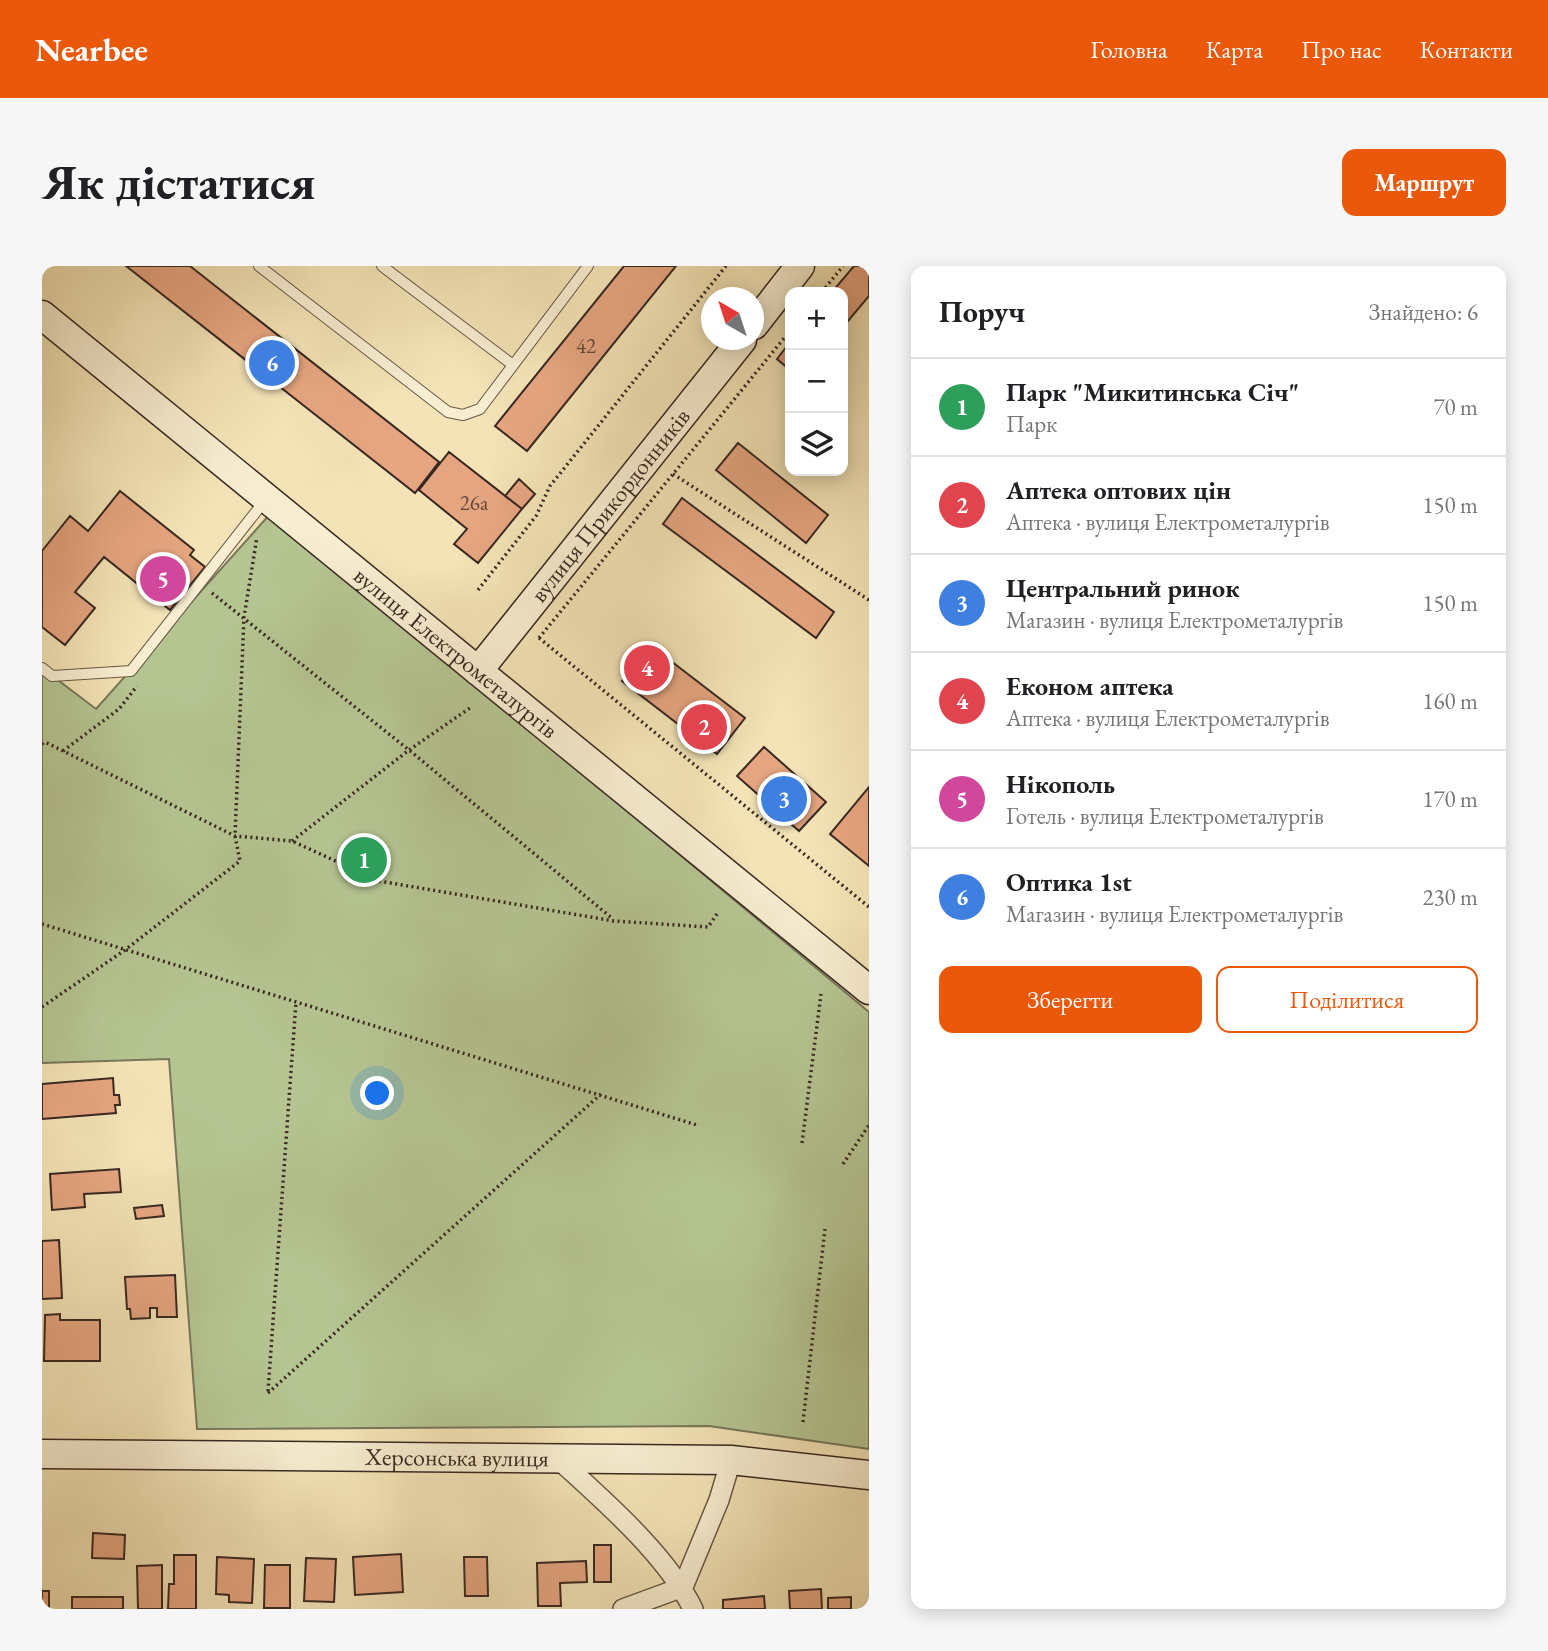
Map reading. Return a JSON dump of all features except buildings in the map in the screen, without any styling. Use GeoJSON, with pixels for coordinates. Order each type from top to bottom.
{"type":"FeatureCollection","features":[{"type":"Feature","properties":{"kind":"main road"},"geometry":{"type":"LineString","coordinates":[[764,312],[800,266]]}},
{"type":"Feature","properties":{"kind":"main road","name":"вулиця Електрометалургів"},"geometry":{"type":"LineString","coordinates":[[42,315],[869,990]]}},
{"type":"Feature","properties":{"kind":"main road","name":"вулиця Прикордонників"},"geometry":{"type":"LineString","coordinates":[[478,671],[528,630],[648,458],[734,350]]}},
{"type":"Feature","properties":{"kind":"main road","name":"Херсонська вулиця"},"geometry":{"type":"LineString","coordinates":[[42,1454],[731,1460],[869,1475]]}},
{"type":"Feature","properties":{"kind":"street"},"geometry":{"type":"LineString","coordinates":[[557,1458],[610,1507],[682,1587],[693,1609]]}},
{"type":"Feature","properties":{"kind":"street"},"geometry":{"type":"LineString","coordinates":[[623,1609],[682,1587],[719,1500],[731,1460]]}},
{"type":"Feature","properties":{"kind":"lane"},"geometry":{"type":"LineString","coordinates":[[259,266],[448,412],[463,415],[480,409],[588,266]]}},
{"type":"Feature","properties":{"kind":"lane"},"geometry":{"type":"LineString","coordinates":[[382,266],[513,365]]}},
{"type":"Feature","properties":{"kind":"lane"},"geometry":{"type":"LineString","coordinates":[[42,668],[52,676],[131,671],[267,499]]}},
{"type":"Feature","properties":{"kind":"path"},"geometry":{"type":"LineString","coordinates":[[478,590],[536,516],[550,486],[726,266]]}},
{"type":"Feature","properties":{"kind":"path"},"geometry":{"type":"LineString","coordinates":[[826,287],[844,266]]}},
{"type":"Feature","properties":{"kind":"path"},"geometry":{"type":"LineString","coordinates":[[785,337],[673,474],[528,630],[869,907]]}},
{"type":"Feature","properties":{"kind":"path"},"geometry":{"type":"LineString","coordinates":[[648,458],[869,600]]}},
{"type":"Feature","properties":{"kind":"path"},"geometry":{"type":"LineString","coordinates":[[42,1007],[125,950],[240,861],[235,836],[244,617],[257,535]]}},
{"type":"Feature","properties":{"kind":"path"},"geometry":{"type":"LineString","coordinates":[[212,593],[409,750],[614,921]]}},
{"type":"Feature","properties":{"kind":"path"},"geometry":{"type":"LineString","coordinates":[[292,841],[409,750],[470,708]]}},
{"type":"Feature","properties":{"kind":"path"},"geometry":{"type":"LineString","coordinates":[[42,744],[45,742],[235,836],[292,841],[379,881],[614,921],[708,927],[719,911]]}},
{"type":"Feature","properties":{"kind":"path"},"geometry":{"type":"LineString","coordinates":[[42,924],[697,1125]]}},
{"type":"Feature","properties":{"kind":"path"},"geometry":{"type":"LineString","coordinates":[[803,1143],[821,994]]}},
{"type":"Feature","properties":{"kind":"path"},"geometry":{"type":"LineString","coordinates":[[296,1002],[268,1393],[601,1094]]}},
{"type":"Feature","properties":{"kind":"path"},"geometry":{"type":"LineString","coordinates":[[843,1164],[869,1125]]}},
{"type":"Feature","properties":{"kind":"path"},"geometry":{"type":"LineString","coordinates":[[803,1422],[825,1229]]}},
{"type":"Feature","properties":{"kind":"green space"},"geometry":{"type":"Polygon","coordinates":[[[270,514],[869,1012],[869,1449],[709,1426],[197,1429],[169,1059],[42,1063],[42,668],[96,709],[270,514]]]}},
{"type":"Feature","properties":{"kind":"place","name":"Оптика 1st"},"geometry":{"type":"Point","coordinates":[272,363]}},
{"type":"Feature","properties":{"kind":"place","name":"Нікополь"},"geometry":{"type":"Point","coordinates":[163,579]}},
{"type":"Feature","properties":{"kind":"place","name":"Економ аптека"},"geometry":{"type":"Point","coordinates":[647,668]}},
{"type":"Feature","properties":{"kind":"place","name":"Аптека оптових цін"},"geometry":{"type":"Point","coordinates":[704,727]}},
{"type":"Feature","properties":{"kind":"place","name":"Центральний ринок"},"geometry":{"type":"Point","coordinates":[784,799]}},
{"type":"Feature","properties":{"kind":"place","name":"Парк \"Микитинська Січ\""},"geometry":{"type":"Point","coordinates":[364,860]}}]}
